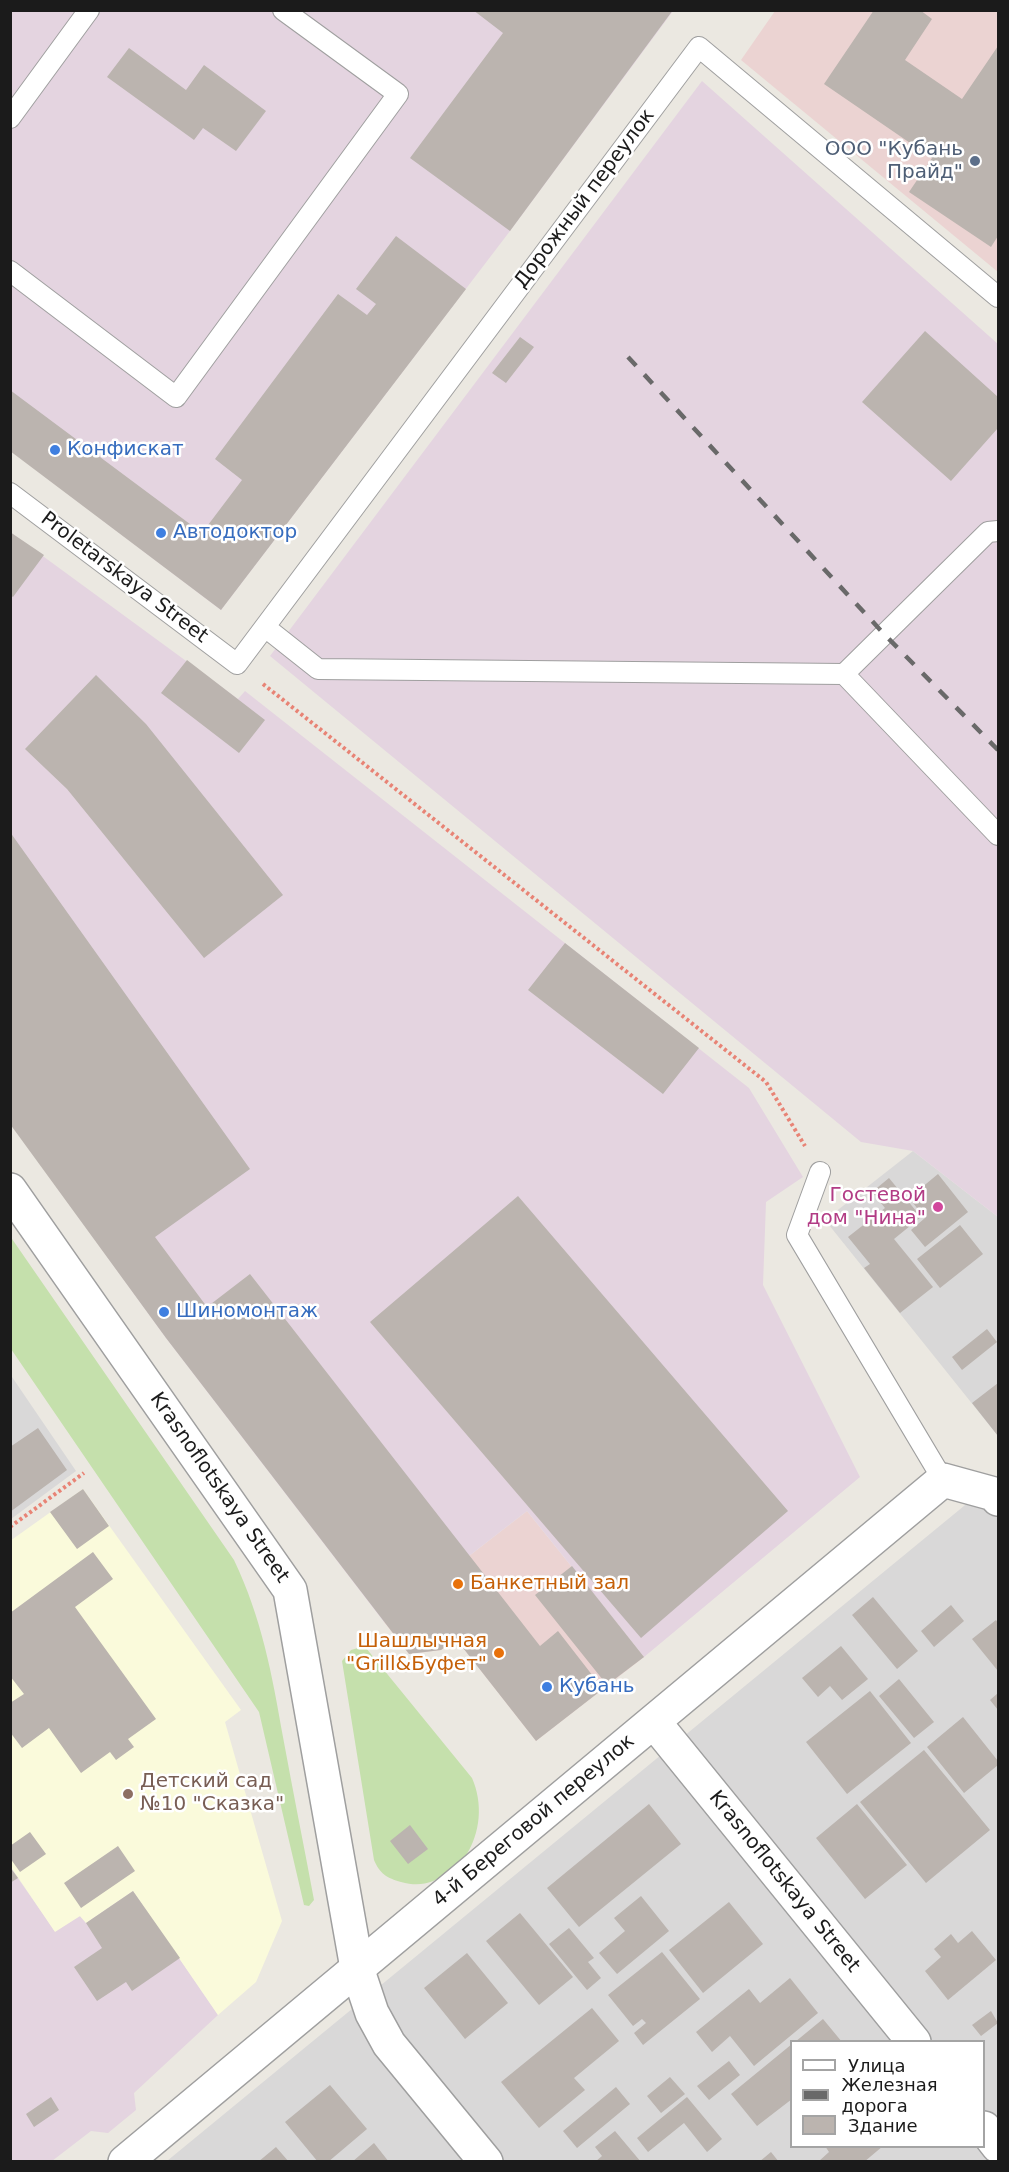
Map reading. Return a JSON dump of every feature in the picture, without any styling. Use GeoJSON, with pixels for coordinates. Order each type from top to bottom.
{"type":"FeatureCollection","features":[{"type":"Feature","properties":{"kind":"street","name":"Krasnoflotskaya Street"},"geometry":{"type":"LineString","coordinates":[[10,1190],[290,1590],[357,1968],[372,2013],[389,2044],[486,2162]]}},
{"type":"Feature","properties":{"kind":"street"},"geometry":{"type":"LineString","coordinates":[[943,1480],[994,1494],[999,1499]]}},
{"type":"Feature","properties":{"kind":"street","name":"4-й Береговой переулок"},"geometry":{"type":"LineString","coordinates":[[125,2162],[943,1480]]}},
{"type":"Feature","properties":{"kind":"street","name":"Krasnoflotskaya Street"},"geometry":{"type":"LineString","coordinates":[[654,1722],[912,2040]]}},
{"type":"Feature","properties":{"kind":"street"},"geometry":{"type":"LineString","coordinates":[[985,2129],[999,2146]]}},
{"type":"Feature","properties":{"kind":"lane"},"geometry":{"type":"LineString","coordinates":[[10,118],[89,10]]}},
{"type":"Feature","properties":{"kind":"lane"},"geometry":{"type":"LineString","coordinates":[[10,271],[176,397],[398,94],[283,10]]}},
{"type":"Feature","properties":{"kind":"lane","name":"Дорожный переулок"},"geometry":{"type":"LineString","coordinates":[[237,664],[699,47],[999,297]]}},
{"type":"Feature","properties":{"kind":"lane","name":"Proletarskaya Street"},"geometry":{"type":"LineString","coordinates":[[10,493],[237,664]]}},
{"type":"Feature","properties":{"kind":"lane"},"geometry":{"type":"LineString","coordinates":[[265,627],[318,669],[844,674],[988,532],[999,531]]}},
{"type":"Feature","properties":{"kind":"lane"},"geometry":{"type":"LineString","coordinates":[[844,674],[999,835]]}},
{"type":"Feature","properties":{"kind":"lane"},"geometry":{"type":"LineString","coordinates":[[820,1172],[796,1235],[943,1480]]}},
{"type":"Feature","properties":{"kind":"path"},"geometry":{"type":"LineString","coordinates":[[237,664],[766,1082],[820,1172]]}},
{"type":"Feature","properties":{"kind":"path"},"geometry":{"type":"LineString","coordinates":[[10,1527],[84,1473]]}},
{"type":"Feature","properties":{"kind":"shaded area"},"geometry":{"type":"Polygon","coordinates":[[[10,11],[673,11],[510,231],[221,610],[11,451],[10,11]]]}},
{"type":"Feature","properties":{"kind":"shaded area"},"geometry":{"type":"Polygon","coordinates":[[[775,11],[998,11],[998,272],[741,60],[775,11]]]}},
{"type":"Feature","properties":{"kind":"shaded area"},"geometry":{"type":"Polygon","coordinates":[[[702,81],[998,344],[998,1217],[913,1151],[861,1142],[270,656],[702,81]]]}},
{"type":"Feature","properties":{"kind":"shaded area"},"geometry":{"type":"Polygon","coordinates":[[[10,532],[238,699],[245,691],[749,1088],[803,1177],[766,1202],[763,1285],[860,1477],[644,1657],[527,1511],[384,1622],[166,1338],[11,1124],[10,532]]]}},
{"type":"Feature","properties":{"kind":"shaded area"},"geometry":{"type":"Polygon","coordinates":[[[913,1151],[998,1217],[998,1436],[825,1220],[913,1151]]]}},
{"type":"Feature","properties":{"kind":"shaded area"},"geometry":{"type":"Polygon","coordinates":[[[10,1374],[76,1471],[11,1519],[10,1519],[10,1374]]]}},
{"type":"Feature","properties":{"kind":"shaded area"},"geometry":{"type":"Polygon","coordinates":[[[998,1478],[998,2161],[167,2161],[998,1478]]]}},
{"type":"Feature","properties":{"kind":"shaded area","name":"Детский сад №10 \"Сказка\""},"geometry":{"type":"Polygon","coordinates":[[[83,1489],[241,1710],[225,1722],[282,1921],[256,1982],[218,2015],[133,1891],[86,1923],[80,1916],[55,1932],[11,1867],[10,1541],[83,1489]]]}},
{"type":"Feature","properties":{"kind":"shaded area"},"geometry":{"type":"Polygon","coordinates":[[[527,1511],[644,1657],[536,1741],[456,1639],[441,1650],[409,1654],[384,1622],[527,1511]]]}},
{"type":"Feature","properties":{"kind":"shaded area"},"geometry":{"type":"Polygon","coordinates":[[[10,1867],[55,1931],[80,1916],[86,1923],[133,1891],[218,2015],[134,2093],[136,2110],[108,2133],[91,2131],[52,2161],[11,2161],[10,1867]]]}},
{"type":"Feature","properties":{"kind":"green space"},"geometry":{"type":"Polygon","coordinates":[[[10,1236],[234,1560],[244,1582],[259,1625],[270,1669],[314,1900],[309,1906],[304,1905],[259,1712],[11,1349],[10,1236]]]}},
{"type":"Feature","properties":{"kind":"green space"},"geometry":{"type":"Polygon","coordinates":[[[366,1648],[472,1778],[476,1788],[479,1818],[470,1848],[459,1863],[431,1882],[414,1884],[392,1879],[381,1872],[374,1860],[342,1661],[351,1650],[366,1648]]]}},
{"type":"Feature","properties":{"kind":"building"},"geometry":{"type":"Polygon","coordinates":[[[473,10],[673,10],[510,231],[410,158],[503,33],[473,10]]]}},
{"type":"Feature","properties":{"kind":"building"},"geometry":{"type":"Polygon","coordinates":[[[874,10],[920,10],[932,19],[905,60],[962,99],[998,46],[998,236],[991,247],[909,192],[932,158],[824,84],[874,10]]]}},
{"type":"Feature","properties":{"kind":"building"},"geometry":{"type":"Polygon","coordinates":[[[129,48],[186,90],[204,65],[266,111],[236,151],[203,128],[194,140],[107,77],[129,48]]]}},
{"type":"Feature","properties":{"kind":"building"},"geometry":{"type":"Polygon","coordinates":[[[396,236],[466,289],[221,610],[10,451],[10,390],[202,533],[242,480],[215,459],[338,294],[367,315],[376,304],[356,289],[396,236]]]}},
{"type":"Feature","properties":{"kind":"building"},"geometry":{"type":"Polygon","coordinates":[[[925,331],[998,397],[998,428],[951,481],[862,402],[925,331]]]}},
{"type":"Feature","properties":{"kind":"building"},"geometry":{"type":"Polygon","coordinates":[[[520,337],[534,347],[506,383],[492,373],[520,337]]]}},
{"type":"Feature","properties":{"kind":"building"},"geometry":{"type":"Polygon","coordinates":[[[10,532],[44,555],[13,597],[10,595],[10,532]]]}},
{"type":"Feature","properties":{"kind":"building"},"geometry":{"type":"Polygon","coordinates":[[[187,660],[265,720],[239,753],[161,693],[187,660]]]}},
{"type":"Feature","properties":{"kind":"building"},"geometry":{"type":"Polygon","coordinates":[[[96,675],[146,724],[283,895],[204,958],[67,789],[25,749],[96,675]]]}},
{"type":"Feature","properties":{"kind":"building"},"geometry":{"type":"Polygon","coordinates":[[[10,832],[250,1169],[155,1237],[207,1307],[250,1274],[540,1646],[558,1631],[603,1689],[536,1741],[456,1639],[441,1650],[409,1654],[166,1338],[10,1124],[10,832]]]}},
{"type":"Feature","properties":{"kind":"building"},"geometry":{"type":"Polygon","coordinates":[[[565,943],[699,1048],[663,1094],[528,990],[565,943]]]}},
{"type":"Feature","properties":{"kind":"building"},"geometry":{"type":"Polygon","coordinates":[[[938,1174],[968,1212],[925,1247],[911,1230],[925,1218],[909,1198],[938,1174]]]}},
{"type":"Feature","properties":{"kind":"building"},"geometry":{"type":"Polygon","coordinates":[[[889,1178],[921,1217],[894,1239],[933,1287],[900,1313],[864,1268],[870,1264],[848,1237],[885,1208],[872,1192],[889,1178]]]}},
{"type":"Feature","properties":{"kind":"building"},"geometry":{"type":"Polygon","coordinates":[[[518,1196],[788,1511],[641,1638],[370,1322],[518,1196]]]}},
{"type":"Feature","properties":{"kind":"building"},"geometry":{"type":"Polygon","coordinates":[[[960,1225],[983,1254],[940,1288],[917,1259],[960,1225]]]}},
{"type":"Feature","properties":{"kind":"building"},"geometry":{"type":"Polygon","coordinates":[[[987,1329],[997,1342],[962,1370],[952,1357],[987,1329]]]}},
{"type":"Feature","properties":{"kind":"building"},"geometry":{"type":"Polygon","coordinates":[[[998,1383],[998,1436],[972,1403],[998,1383]]]}},
{"type":"Feature","properties":{"kind":"building"},"geometry":{"type":"Polygon","coordinates":[[[38,1428],[67,1470],[10,1512],[10,1447],[38,1428]]]}},
{"type":"Feature","properties":{"kind":"building"},"geometry":{"type":"Polygon","coordinates":[[[83,1489],[109,1526],[77,1549],[50,1512],[83,1489]]]}},
{"type":"Feature","properties":{"kind":"building"},"geometry":{"type":"Polygon","coordinates":[[[93,1552],[113,1579],[75,1607],[156,1719],[128,1739],[134,1747],[116,1760],[110,1752],[81,1773],[49,1728],[22,1748],[10,1732],[10,1703],[24,1694],[10,1676],[10,1613],[93,1552]]]}},
{"type":"Feature","properties":{"kind":"building"},"geometry":{"type":"Polygon","coordinates":[[[572,1566],[644,1657],[607,1685],[535,1595],[572,1566]]]}},
{"type":"Feature","properties":{"kind":"building"},"geometry":{"type":"Polygon","coordinates":[[[873,1597],[918,1651],[897,1669],[852,1615],[873,1597]]]}},
{"type":"Feature","properties":{"kind":"building"},"geometry":{"type":"Polygon","coordinates":[[[951,1605],[964,1621],[934,1647],[921,1631],[951,1605]]]}},
{"type":"Feature","properties":{"kind":"building"},"geometry":{"type":"Polygon","coordinates":[[[996,1620],[998,1623],[998,1671],[972,1639],[996,1620]]]}},
{"type":"Feature","properties":{"kind":"building"},"geometry":{"type":"Polygon","coordinates":[[[841,1646],[868,1679],[842,1700],[830,1686],[818,1697],[802,1678],[841,1646]]]}},
{"type":"Feature","properties":{"kind":"building"},"geometry":{"type":"Polygon","coordinates":[[[899,1679],[934,1722],[914,1738],[879,1696],[899,1679]]]}},
{"type":"Feature","properties":{"kind":"building"},"geometry":{"type":"Polygon","coordinates":[[[870,1691],[911,1743],[847,1794],[806,1742],[870,1691]]]}},
{"type":"Feature","properties":{"kind":"building"},"geometry":{"type":"Polygon","coordinates":[[[998,1693],[998,1710],[990,1700],[998,1693]]]}},
{"type":"Feature","properties":{"kind":"building"},"geometry":{"type":"Polygon","coordinates":[[[963,1717],[998,1761],[998,1765],[964,1793],[927,1747],[963,1717]]]}},
{"type":"Feature","properties":{"kind":"building"},"geometry":{"type":"Polygon","coordinates":[[[924,1750],[990,1830],[926,1883],[860,1802],[924,1750]]]}},
{"type":"Feature","properties":{"kind":"building"},"geometry":{"type":"Polygon","coordinates":[[[649,1804],[681,1844],[579,1927],[547,1888],[649,1804]]]}},
{"type":"Feature","properties":{"kind":"building"},"geometry":{"type":"Polygon","coordinates":[[[857,1804],[907,1865],[865,1899],[816,1838],[857,1804]]]}},
{"type":"Feature","properties":{"kind":"building"},"geometry":{"type":"Polygon","coordinates":[[[410,1825],[428,1849],[408,1864],[390,1841],[410,1825]]]}},
{"type":"Feature","properties":{"kind":"building"},"geometry":{"type":"Polygon","coordinates":[[[30,1832],[46,1854],[20,1872],[10,1858],[10,1846],[30,1832]]]}},
{"type":"Feature","properties":{"kind":"building"},"geometry":{"type":"Polygon","coordinates":[[[118,1846],[135,1871],[81,1908],[64,1883],[118,1846]]]}},
{"type":"Feature","properties":{"kind":"building"},"geometry":{"type":"Polygon","coordinates":[[[10,1867],[18,1878],[10,1883],[10,1867]]]}},
{"type":"Feature","properties":{"kind":"building"},"geometry":{"type":"Polygon","coordinates":[[[133,1891],[180,1958],[132,1991],[126,1982],[97,2001],[74,1967],[102,1948],[86,1923],[133,1891]]]}},
{"type":"Feature","properties":{"kind":"building"},"geometry":{"type":"Polygon","coordinates":[[[641,1896],[669,1931],[617,1974],[599,1953],[625,1931],[614,1918],[641,1896]]]}},
{"type":"Feature","properties":{"kind":"building"},"geometry":{"type":"Polygon","coordinates":[[[729,1902],[763,1944],[703,1993],[669,1950],[729,1902]]]}},
{"type":"Feature","properties":{"kind":"building"},"geometry":{"type":"Polygon","coordinates":[[[520,1913],[573,1977],[539,2005],[486,1941],[520,1913]]]}},
{"type":"Feature","properties":{"kind":"building"},"geometry":{"type":"Polygon","coordinates":[[[569,1928],[594,1958],[588,1962],[601,1978],[587,1990],[549,1944],[569,1928]]]}},
{"type":"Feature","properties":{"kind":"building"},"geometry":{"type":"Polygon","coordinates":[[[972,1931],[996,1960],[948,2000],[925,1971],[941,1957],[934,1949],[951,1934],[958,1943],[972,1931]]]}},
{"type":"Feature","properties":{"kind":"building"},"geometry":{"type":"Polygon","coordinates":[[[662,1952],[700,1999],[643,2045],[634,2033],[646,2023],[642,2019],[633,2026],[608,1995],[662,1952]]]}},
{"type":"Feature","properties":{"kind":"building"},"geometry":{"type":"Polygon","coordinates":[[[467,1953],[508,2003],[465,2039],[424,1988],[467,1953]]]}},
{"type":"Feature","properties":{"kind":"building"},"geometry":{"type":"Polygon","coordinates":[[[790,1978],[818,2013],[754,2066],[730,2036],[712,2052],[696,2032],[749,1989],[760,2003],[790,1978]]]}},
{"type":"Feature","properties":{"kind":"building"},"geometry":{"type":"Polygon","coordinates":[[[592,2008],[619,2041],[574,2078],[585,2090],[539,2128],[501,2082],[592,2008]]]}},
{"type":"Feature","properties":{"kind":"building"},"geometry":{"type":"Polygon","coordinates":[[[991,2011],[998,2023],[981,2036],[972,2025],[991,2011]]]}},
{"type":"Feature","properties":{"kind":"building"},"geometry":{"type":"Polygon","coordinates":[[[823,2019],[840,2040],[797,2040],[823,2019]]]}},
{"type":"Feature","properties":{"kind":"building"},"geometry":{"type":"Polygon","coordinates":[[[790,2046],[790,2101],[757,2126],[731,2094],[790,2046]]]}},
{"type":"Feature","properties":{"kind":"building"},"geometry":{"type":"Polygon","coordinates":[[[729,2061],[740,2075],[709,2100],[697,2086],[729,2061]]]}},
{"type":"Feature","properties":{"kind":"building"},"geometry":{"type":"Polygon","coordinates":[[[670,2077],[685,2094],[661,2113],[647,2096],[670,2077]]]}},
{"type":"Feature","properties":{"kind":"building"},"geometry":{"type":"Polygon","coordinates":[[[330,2085],[367,2129],[328,2162],[318,2162],[285,2122],[330,2085]]]}},
{"type":"Feature","properties":{"kind":"building"},"geometry":{"type":"Polygon","coordinates":[[[616,2087],[630,2104],[577,2148],[563,2131],[616,2087]]]}},
{"type":"Feature","properties":{"kind":"building"},"geometry":{"type":"Polygon","coordinates":[[[51,2097],[59,2110],[34,2127],[26,2114],[51,2097]]]}},
{"type":"Feature","properties":{"kind":"building"},"geometry":{"type":"Polygon","coordinates":[[[687,2097],[722,2139],[707,2152],[684,2123],[648,2152],[637,2138],[687,2097]]]}},
{"type":"Feature","properties":{"kind":"building"},"geometry":{"type":"Polygon","coordinates":[[[615,2131],[641,2162],[595,2162],[602,2156],[595,2147],[615,2131]]]}},
{"type":"Feature","properties":{"kind":"building"},"geometry":{"type":"Polygon","coordinates":[[[374,2143],[389,2162],[352,2162],[374,2143]]]}},
{"type":"Feature","properties":{"kind":"building"},"geometry":{"type":"Polygon","coordinates":[[[276,2147],[289,2162],[258,2162],[276,2147]]]}},
{"type":"Feature","properties":{"kind":"building"},"geometry":{"type":"Polygon","coordinates":[[[826,2148],[881,2148],[864,2162],[818,2162],[829,2152],[826,2148]]]}},
{"type":"Feature","properties":{"kind":"building"},"geometry":{"type":"Polygon","coordinates":[[[771,2152],[779,2162],[759,2162],[771,2152]]]}},
{"type":"Feature","properties":{"kind":"railway"},"geometry":{"type":"LineString","coordinates":[[628,357],[885,635],[998,750]]}},
{"type":"Feature","properties":{"kind":"place","name":"ООО \"Кубань Прайд\""},"geometry":{"type":"Point","coordinates":[975,161]}},
{"type":"Feature","properties":{"kind":"place","name":"Конфискат"},"geometry":{"type":"Point","coordinates":[55,450]}},
{"type":"Feature","properties":{"kind":"place","name":"Автодоктор"},"geometry":{"type":"Point","coordinates":[161,533]}},
{"type":"Feature","properties":{"kind":"place","name":"Гостевой дом \"Нина\""},"geometry":{"type":"Point","coordinates":[938,1207]}},
{"type":"Feature","properties":{"kind":"place","name":"Шиномонтаж"},"geometry":{"type":"Point","coordinates":[164,1312]}},
{"type":"Feature","properties":{"kind":"place","name":"Банкетный зал"},"geometry":{"type":"Point","coordinates":[458,1584]}},
{"type":"Feature","properties":{"kind":"place","name":"Шашлычная \"Grill&Буфет\""},"geometry":{"type":"Point","coordinates":[499,1653]}},
{"type":"Feature","properties":{"kind":"place","name":"Кубань"},"geometry":{"type":"Point","coordinates":[547,1687]}},
{"type":"Feature","properties":{"kind":"place","name":"Детский сад №10 \"Сказка\""},"geometry":{"type":"Point","coordinates":[128,1794]}}]}
